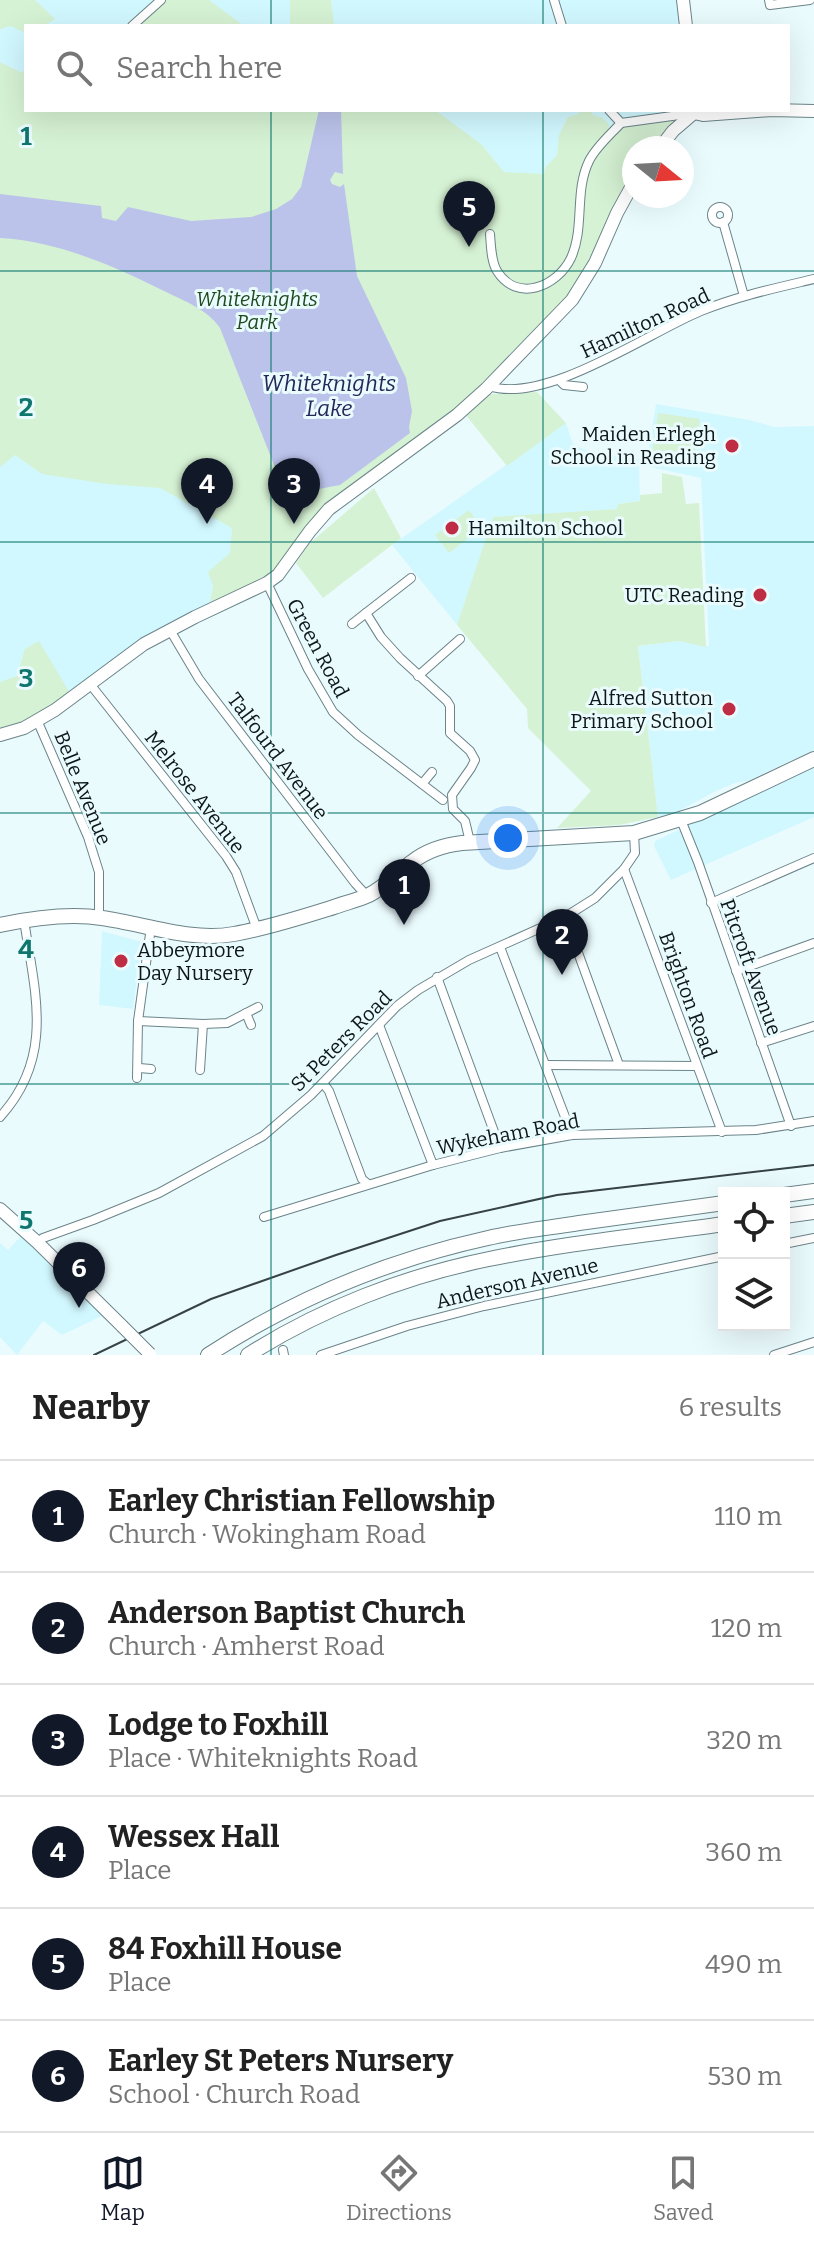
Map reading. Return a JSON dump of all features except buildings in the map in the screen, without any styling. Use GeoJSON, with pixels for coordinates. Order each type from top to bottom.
{"type":"FeatureCollection","features":[{"type":"Feature","properties":{"kind":"main road"},"geometry":{"type":"LineString","coordinates":[[0,925],[60,916],[99,917],[191,934],[220,936],[257,929],[367,896],[422,856],[442,848],[470,842],[634,833],[681,820],[814,759]]}},
{"type":"Feature","properties":{"kind":"main road"},"geometry":{"type":"LineString","coordinates":[[790,1194],[814,1191]]}},
{"type":"Feature","properties":{"kind":"main road"},"geometry":{"type":"LineString","coordinates":[[208,1355],[304,1300],[410,1258],[521,1232],[718,1204]]}},
{"type":"Feature","properties":{"kind":"main road"},"geometry":{"type":"LineString","coordinates":[[790,1215],[814,1212]]}},
{"type":"Feature","properties":{"kind":"main road"},"geometry":{"type":"LineString","coordinates":[[248,1355],[270,1340],[336,1309],[394,1286],[461,1265],[523,1252],[718,1225]]}},
{"type":"Feature","properties":{"kind":"street"},"geometry":{"type":"LineString","coordinates":[[134,24],[161,0]]}},
{"type":"Feature","properties":{"kind":"street"},"geometry":{"type":"LineString","coordinates":[[554,0],[561,24]]}},
{"type":"Feature","properties":{"kind":"street"},"geometry":{"type":"LineString","coordinates":[[683,0],[686,24]]}},
{"type":"Feature","properties":{"kind":"street"},"geometry":{"type":"LineString","coordinates":[[770,3],[810,0]]}},
{"type":"Feature","properties":{"kind":"street"},"geometry":{"type":"LineString","coordinates":[[790,110],[814,111]]}},
{"type":"Feature","properties":{"kind":"street"},"geometry":{"type":"LineString","coordinates":[[611,112],[621,123]]}},
{"type":"Feature","properties":{"kind":"street"},"geometry":{"type":"LineString","coordinates":[[490,234],[496,269],[516,288],[524,290],[540,286],[560,275],[571,258],[579,232],[582,181],[590,159],[621,123],[688,112]]}},
{"type":"Feature","properties":{"kind":"street"},"geometry":{"type":"LineString","coordinates":[[669,136],[693,112]]}},
{"type":"Feature","properties":{"kind":"street"},"geometry":{"type":"LineString","coordinates":[[696,112],[703,115],[744,112]]}},
{"type":"Feature","properties":{"kind":"street"},"geometry":{"type":"LineString","coordinates":[[0,735],[24,728],[55,710],[121,660],[170,630],[278,575],[329,509],[457,415],[572,300],[595,263],[622,204]]}},
{"type":"Feature","properties":{"kind":"street"},"geometry":{"type":"LineString","coordinates":[[723,222],[744,296]]}},
{"type":"Feature","properties":{"kind":"street","name":"Hamilton Road"},"geometry":{"type":"LineString","coordinates":[[489,386],[515,388],[559,380],[671,325],[744,296],[814,279]]}},
{"type":"Feature","properties":{"kind":"street"},"geometry":{"type":"LineString","coordinates":[[559,380],[564,385],[583,387]]}},
{"type":"Feature","properties":{"kind":"street"},"geometry":{"type":"LineString","coordinates":[[352,624],[411,578]]}},
{"type":"Feature","properties":{"kind":"street","name":"Green Road"},"geometry":{"type":"LineString","coordinates":[[267,583],[308,669],[333,712],[443,800]]}},
{"type":"Feature","properties":{"kind":"street"},"geometry":{"type":"LineString","coordinates":[[366,613],[381,637],[447,701],[450,706],[450,733],[470,751],[475,760],[452,795],[453,809],[465,821],[470,842]]}},
{"type":"Feature","properties":{"kind":"street","name":"Talfourd Avenue"},"geometry":{"type":"LineString","coordinates":[[170,630],[199,679],[367,896]]}},
{"type":"Feature","properties":{"kind":"street"},"geometry":{"type":"LineString","coordinates":[[418,676],[460,639]]}},
{"type":"Feature","properties":{"kind":"street","name":"Melrose Avenue"},"geometry":{"type":"LineString","coordinates":[[90,684],[226,856],[236,872],[257,929]]}},
{"type":"Feature","properties":{"kind":"street","name":"Belle Avenue"},"geometry":{"type":"LineString","coordinates":[[37,720],[99,872],[99,917]]}},
{"type":"Feature","properties":{"kind":"street"},"geometry":{"type":"LineString","coordinates":[[422,784],[432,772]]}},
{"type":"Feature","properties":{"kind":"street","name":"Pitcroft Avenue"},"geometry":{"type":"LineString","coordinates":[[681,820],[791,1126]]}},
{"type":"Feature","properties":{"kind":"street","name":"St Peters Road"},"geometry":{"type":"LineString","coordinates":[[37,1242],[159,1193],[263,1136],[323,1083],[397,1006],[437,977],[565,917],[595,898],[624,869],[635,853],[634,833]]}},
{"type":"Feature","properties":{"kind":"street"},"geometry":{"type":"LineString","coordinates":[[711,903],[814,858]]}},
{"type":"Feature","properties":{"kind":"street","name":"Brighton Road"},"geometry":{"type":"LineString","coordinates":[[624,869],[722,1132]]}},
{"type":"Feature","properties":{"kind":"street"},"geometry":{"type":"LineString","coordinates":[[565,917],[619,1065]]}},
{"type":"Feature","properties":{"kind":"street"},"geometry":{"type":"LineString","coordinates":[[0,1117],[16,1099],[26,1080],[37,1027],[37,999],[24,920]]}},
{"type":"Feature","properties":{"kind":"street"},"geometry":{"type":"LineString","coordinates":[[137,1078],[138,1021],[151,927]]}},
{"type":"Feature","properties":{"kind":"street"},"geometry":{"type":"LineString","coordinates":[[736,971],[814,943]]}},
{"type":"Feature","properties":{"kind":"street"},"geometry":{"type":"LineString","coordinates":[[500,947],[572,1135]]}},
{"type":"Feature","properties":{"kind":"street"},"geometry":{"type":"LineString","coordinates":[[437,977],[500,1148]]}},
{"type":"Feature","properties":{"kind":"street"},"geometry":{"type":"LineString","coordinates":[[138,1021],[227,1023],[258,1007]]}},
{"type":"Feature","properties":{"kind":"street"},"geometry":{"type":"LineString","coordinates":[[246,1013],[251,1025]]}},
{"type":"Feature","properties":{"kind":"street"},"geometry":{"type":"LineString","coordinates":[[200,1070],[203,1024]]}},
{"type":"Feature","properties":{"kind":"street"},"geometry":{"type":"LineString","coordinates":[[379,1025],[433,1165]]}},
{"type":"Feature","properties":{"kind":"street"},"geometry":{"type":"LineString","coordinates":[[761,1043],[814,1026]]}},
{"type":"Feature","properties":{"kind":"street"},"geometry":{"type":"LineString","coordinates":[[547,1065],[697,1066]]}},
{"type":"Feature","properties":{"kind":"street"},"geometry":{"type":"LineString","coordinates":[[139,1068],[151,1069]]}},
{"type":"Feature","properties":{"kind":"street"},"geometry":{"type":"LineString","coordinates":[[323,1083],[329,1091],[362,1179],[368,1184]]}},
{"type":"Feature","properties":{"kind":"street","name":"Wykeham Road"},"geometry":{"type":"LineString","coordinates":[[264,1217],[433,1165],[500,1148],[572,1135],[722,1132],[814,1121]]}},
{"type":"Feature","properties":{"kind":"street"},"geometry":{"type":"LineString","coordinates":[[0,1209],[151,1354]]}},
{"type":"Feature","properties":{"kind":"street"},"geometry":{"type":"LineString","coordinates":[[790,1243],[814,1238]]}},
{"type":"Feature","properties":{"kind":"street","name":"Anderson Avenue"},"geometry":{"type":"LineString","coordinates":[[321,1355],[407,1326],[484,1306],[718,1257]]}},
{"type":"Feature","properties":{"kind":"street"},"geometry":{"type":"LineString","coordinates":[[774,1355],[814,1342]]}},
{"type":"Feature","properties":{"kind":"street"},"geometry":{"type":"LineString","coordinates":[[350,1346],[359,1355]]}},
{"type":"Feature","properties":{"kind":"shaded area","name":"Whiteknights Park"},"geometry":{"type":"Polygon","coordinates":[[[0,0],[679,0],[683,24],[24,24],[24,112],[684,112],[651,136],[622,136],[622,175],[569,296],[488,379],[345,494],[277,573],[168,627],[66,698],[0,728],[0,0]]]}},
{"type":"Feature","properties":{"kind":"shaded area"},"geometry":{"type":"Polygon","coordinates":[[[656,404],[774,427],[814,426],[814,750],[747,781],[716,791],[675,813],[658,817],[638,646],[679,641],[709,646],[701,478],[646,466],[656,404]]]}},
{"type":"Feature","properties":{"kind":"shaded area","name":"Hamilton School"},"geometry":{"type":"Polygon","coordinates":[[[566,423],[573,444],[586,450],[639,460],[640,501],[618,504],[618,509],[493,518],[457,625],[392,545],[566,423]]]}},
{"type":"Feature","properties":{"kind":"shaded area"},"geometry":{"type":"Polygon","coordinates":[[[814,766],[814,817],[671,880],[654,846],[655,841],[814,766]]]}},
{"type":"Feature","properties":{"kind":"shaded area","name":"Abbeymore Day Nursery"},"geometry":{"type":"Polygon","coordinates":[[[102,931],[142,942],[133,1009],[99,1005],[102,931]]]}},
{"type":"Feature","properties":{"kind":"shaded area"},"geometry":{"type":"Polygon","coordinates":[[[21,1236],[102,1316],[62,1335],[43,1321],[17,1355],[0,1337],[0,1243],[8,1250],[21,1236]]]}},
{"type":"Feature","properties":{"kind":"green space"},"geometry":{"type":"Polygon","coordinates":[[[0,0],[35,0],[55,19],[47,24],[24,24],[23,32],[11,26],[0,29],[0,0]]]}},
{"type":"Feature","properties":{"kind":"green space"},"geometry":{"type":"Polygon","coordinates":[[[162,0],[209,0],[241,24],[134,24],[162,0]]]}},
{"type":"Feature","properties":{"kind":"green space"},"geometry":{"type":"Polygon","coordinates":[[[290,0],[331,0],[334,24],[290,24],[290,0]]]}},
{"type":"Feature","properties":{"kind":"green space","name":"Whiteknights Park"},"geometry":{"type":"Polygon","coordinates":[[[0,62],[22,73],[24,70],[24,112],[438,112],[481,144],[504,172],[544,174],[545,168],[557,155],[559,135],[568,117],[579,112],[592,112],[601,117],[609,124],[608,132],[621,123],[688,114],[667,136],[622,136],[622,202],[594,261],[575,289],[455,414],[345,494],[266,581],[210,602],[213,586],[208,572],[230,553],[232,528],[160,488],[42,474],[15,455],[0,467],[0,62]]]}},
{"type":"Feature","properties":{"kind":"green space"},"geometry":{"type":"Polygon","coordinates":[[[537,392],[566,423],[507,466],[464,413],[491,394],[537,392]]]}},
{"type":"Feature","properties":{"kind":"green space"},"geometry":{"type":"Polygon","coordinates":[[[658,413],[700,419],[693,466],[651,460],[658,413]]]}},
{"type":"Feature","properties":{"kind":"green space"},"geometry":{"type":"Polygon","coordinates":[[[662,473],[682,477],[686,504],[699,503],[706,647],[679,641],[638,646],[658,817],[619,825],[557,828],[591,791],[528,728],[527,709],[457,625],[493,517],[617,509],[618,504],[640,501],[640,495],[662,493],[662,473]]]}},
{"type":"Feature","properties":{"kind":"green space"},"geometry":{"type":"Polygon","coordinates":[[[374,488],[401,538],[323,598],[296,563],[310,543],[374,488]]]}},
{"type":"Feature","properties":{"kind":"green space"},"geometry":{"type":"Polygon","coordinates":[[[469,510],[482,528],[449,553],[435,535],[469,510]]]}},
{"type":"Feature","properties":{"kind":"green space"},"geometry":{"type":"Polygon","coordinates":[[[39,641],[71,695],[13,726],[0,728],[0,682],[17,676],[25,649],[39,641]]]}},
{"type":"Feature","properties":{"kind":"water","name":"Whiteknights Lake"},"geometry":{"type":"Polygon","coordinates":[[[319,112],[341,112],[343,174],[335,172],[330,180],[340,187],[344,184],[357,276],[406,378],[412,411],[410,433],[340,485],[298,493],[288,489],[280,480],[215,321],[187,302],[105,264],[64,249],[0,238],[0,194],[101,206],[102,218],[116,221],[128,207],[191,221],[251,217],[276,209],[292,199],[301,187],[319,112]]]}},
{"type":"Feature","properties":{"kind":"railway"},"geometry":{"type":"LineString","coordinates":[[94,1355],[211,1299],[440,1221],[557,1195],[814,1165]]}},
{"type":"Feature","properties":{"kind":"place","name":"84 Foxhill House"},"geometry":{"type":"Point","coordinates":[469,247]}},
{"type":"Feature","properties":{"kind":"place","name":"Maiden Erlegh School in Reading"},"geometry":{"type":"Point","coordinates":[732,446]}},
{"type":"Feature","properties":{"kind":"place","name":"Wessex Hall"},"geometry":{"type":"Point","coordinates":[207,524]}},
{"type":"Feature","properties":{"kind":"place","name":"Lodge to Foxhill"},"geometry":{"type":"Point","coordinates":[294,524]}},
{"type":"Feature","properties":{"kind":"place","name":"Hamilton School"},"geometry":{"type":"Point","coordinates":[452,528]}},
{"type":"Feature","properties":{"kind":"place","name":"UTC Reading"},"geometry":{"type":"Point","coordinates":[760,595]}},
{"type":"Feature","properties":{"kind":"place","name":"Alfred Sutton Primary School"},"geometry":{"type":"Point","coordinates":[729,709]}},
{"type":"Feature","properties":{"kind":"place","name":"Earley Christian Fellowship"},"geometry":{"type":"Point","coordinates":[404,925]}},
{"type":"Feature","properties":{"kind":"place","name":"Abbeymore Day Nursery"},"geometry":{"type":"Point","coordinates":[121,961]}},
{"type":"Feature","properties":{"kind":"place","name":"Anderson Baptist Church"},"geometry":{"type":"Point","coordinates":[562,975]}},
{"type":"Feature","properties":{"kind":"place","name":"Earley St Peters Nursery"},"geometry":{"type":"Point","coordinates":[79,1308]}}]}
